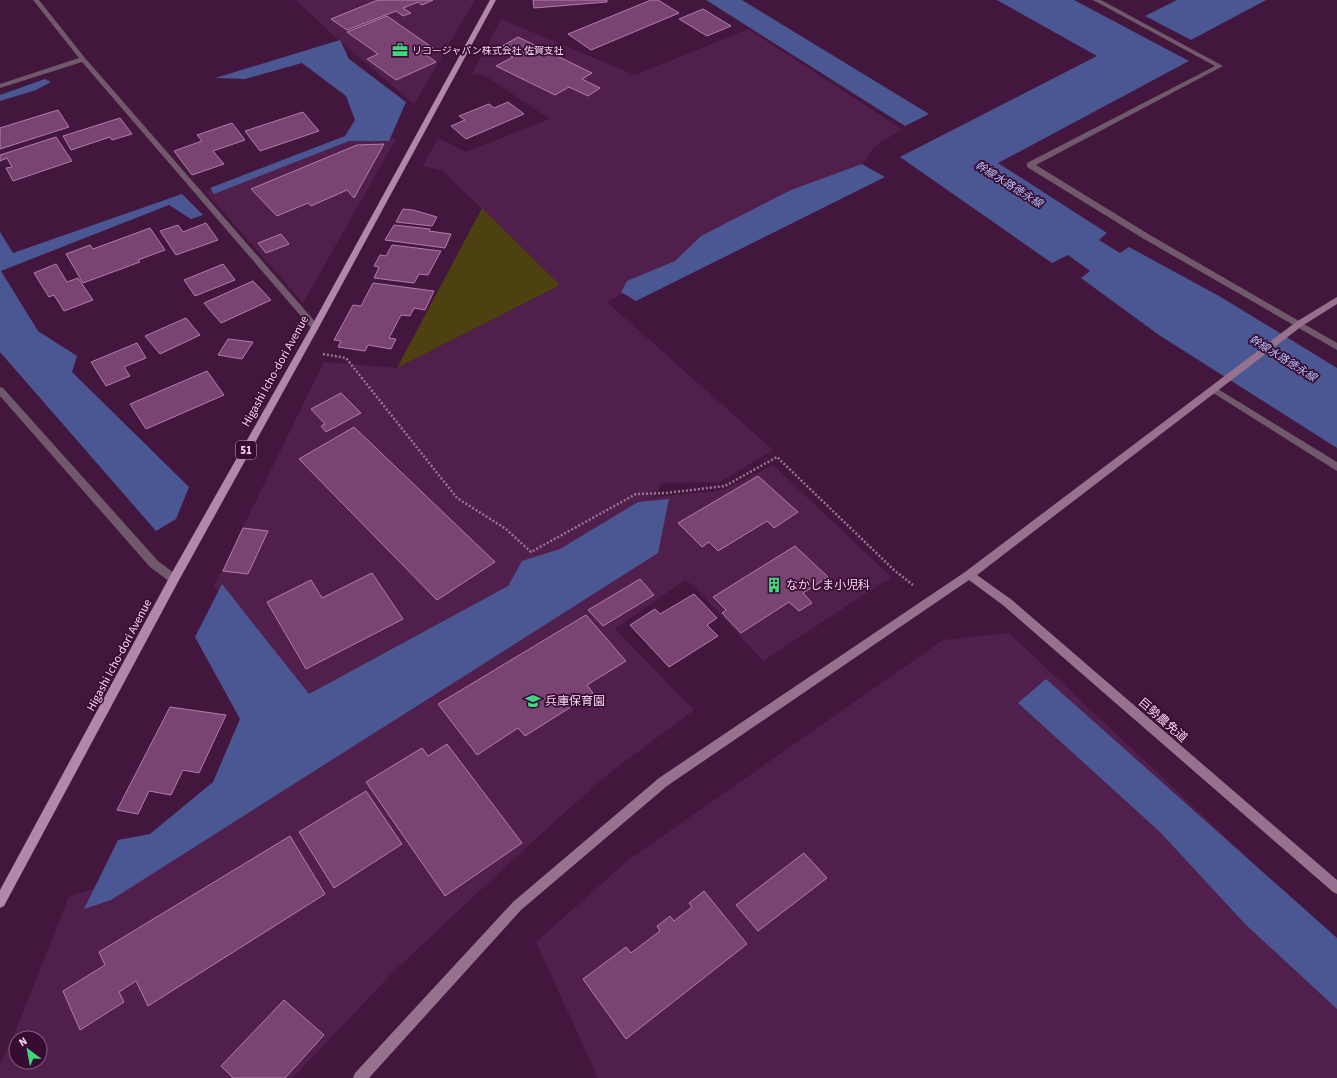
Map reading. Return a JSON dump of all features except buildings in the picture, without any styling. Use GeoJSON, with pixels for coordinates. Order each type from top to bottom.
{"type":"FeatureCollection","features":[{"type":"Feature","properties":{"kind":"main road","name":"Higashi Icho-dori Avenue"},"geometry":{"type":"LineString","coordinates":[[0,902],[174,579],[315,327],[493,0]]}},
{"type":"Feature","properties":{"kind":"street"},"geometry":{"type":"LineString","coordinates":[[36,0],[83,59],[315,327]]}},
{"type":"Feature","properties":{"kind":"street"},"geometry":{"type":"LineString","coordinates":[[1096,0],[1220,66],[1030,165],[1146,237],[1337,347]]}},
{"type":"Feature","properties":{"kind":"street"},"geometry":{"type":"LineString","coordinates":[[0,86],[83,59]]}},
{"type":"Feature","properties":{"kind":"street"},"geometry":{"type":"LineString","coordinates":[[360,1078],[517,906],[663,782],[969,575],[1299,324],[1337,300]]}},
{"type":"Feature","properties":{"kind":"street"},"geometry":{"type":"LineString","coordinates":[[1213,389],[1337,467]]}},
{"type":"Feature","properties":{"kind":"street"},"geometry":{"type":"LineString","coordinates":[[0,390],[154,564],[174,579]]}},
{"type":"Feature","properties":{"kind":"street","name":"巨勢農免道"},"geometry":{"type":"LineString","coordinates":[[969,575],[1008,603],[1337,888]]}},
{"type":"Feature","properties":{"kind":"path"},"geometry":{"type":"LineString","coordinates":[[301,350],[346,358],[457,498],[506,529],[531,552],[636,494],[725,486],[777,457],[895,571],[932,600]]}},
{"type":"Feature","properties":{"kind":"shaded area"},"geometry":{"type":"Polygon","coordinates":[[[296,0],[475,0],[414,104],[334,36],[296,0]]]}},
{"type":"Feature","properties":{"kind":"shaded area"},"geometry":{"type":"Polygon","coordinates":[[[501,19],[635,75],[748,29],[902,129],[874,147],[862,164],[607,302],[773,450],[720,482],[662,483],[654,497],[723,490],[773,465],[891,577],[763,661],[694,586],[685,580],[615,629],[694,710],[608,774],[531,843],[394,971],[293,1078],[0,1078],[0,1065],[8,1047],[8,1070],[48,1070],[48,1030],[16,1030],[69,896],[128,878],[305,710],[214,586],[324,362],[397,368],[560,285],[443,171],[423,166],[438,138],[466,152],[550,119],[484,75],[472,74],[501,19]]]}},
{"type":"Feature","properties":{"kind":"shaded area"},"geometry":{"type":"Polygon","coordinates":[[[360,134],[396,139],[303,303],[206,192],[360,134]]]}},
{"type":"Feature","properties":{"kind":"shaded area"},"geometry":{"type":"Polygon","coordinates":[[[482,208],[560,285],[397,368],[482,208]]]}},
{"type":"Feature","properties":{"kind":"shaded area"},"geometry":{"type":"Polygon","coordinates":[[[1009,633],[1337,942],[1337,1078],[598,1078],[536,942],[627,861],[943,640],[1009,633]]]}},
{"type":"Feature","properties":{"kind":"water"},"geometry":{"type":"Polygon","coordinates":[[[706,0],[742,0],[929,114],[905,126],[706,0]]]}},
{"type":"Feature","properties":{"kind":"water","name":"幹線水路徳永線"},"geometry":{"type":"Polygon","coordinates":[[[997,0],[1074,0],[1189,61],[998,163],[1107,233],[1099,240],[1120,253],[1129,247],[1219,296],[1337,368],[1337,448],[1159,335],[1081,278],[1090,271],[1068,255],[1052,263],[900,157],[1097,56],[997,0]]]}},
{"type":"Feature","properties":{"kind":"water"},"geometry":{"type":"Polygon","coordinates":[[[1177,0],[1266,0],[1191,40],[1145,16],[1177,0]]]}},
{"type":"Feature","properties":{"kind":"water"},"geometry":{"type":"Polygon","coordinates":[[[340,40],[349,59],[406,102],[389,141],[349,141],[214,194],[210,188],[345,136],[355,120],[346,96],[302,63],[245,79],[215,78],[340,40]]]}},
{"type":"Feature","properties":{"kind":"water"},"geometry":{"type":"Polygon","coordinates":[[[45,79],[51,82],[36,90],[0,101],[0,95],[45,79]]]}},
{"type":"Feature","properties":{"kind":"water"},"geometry":{"type":"Polygon","coordinates":[[[862,164],[885,177],[636,301],[621,292],[627,281],[675,261],[701,236],[791,190],[862,164]]]}},
{"type":"Feature","properties":{"kind":"water"},"geometry":{"type":"Polygon","coordinates":[[[182,194],[203,215],[191,219],[169,205],[1,271],[38,331],[77,356],[72,372],[189,487],[176,519],[156,531],[0,352],[0,232],[13,253],[182,194]]]}},
{"type":"Feature","properties":{"kind":"water"},"geometry":{"type":"Polygon","coordinates":[[[669,499],[658,553],[111,900],[84,909],[118,840],[150,834],[213,782],[240,719],[195,637],[222,584],[309,694],[508,586],[522,561],[560,549],[638,502],[669,499]]]}},
{"type":"Feature","properties":{"kind":"water"},"geometry":{"type":"Polygon","coordinates":[[[1046,679],[1337,938],[1337,1009],[1245,924],[1160,832],[1018,703],[1046,679]]]}},
{"type":"Feature","properties":{"kind":"place","name":"リコージャパン株式会社 佐賀支社"},"geometry":{"type":"Point","coordinates":[400,50]}},
{"type":"Feature","properties":{"kind":"place","name":"なかしま小児科"},"geometry":{"type":"Point","coordinates":[774,585]}},
{"type":"Feature","properties":{"kind":"place","name":"兵庫保育園"},"geometry":{"type":"Point","coordinates":[533,701]}}]}
